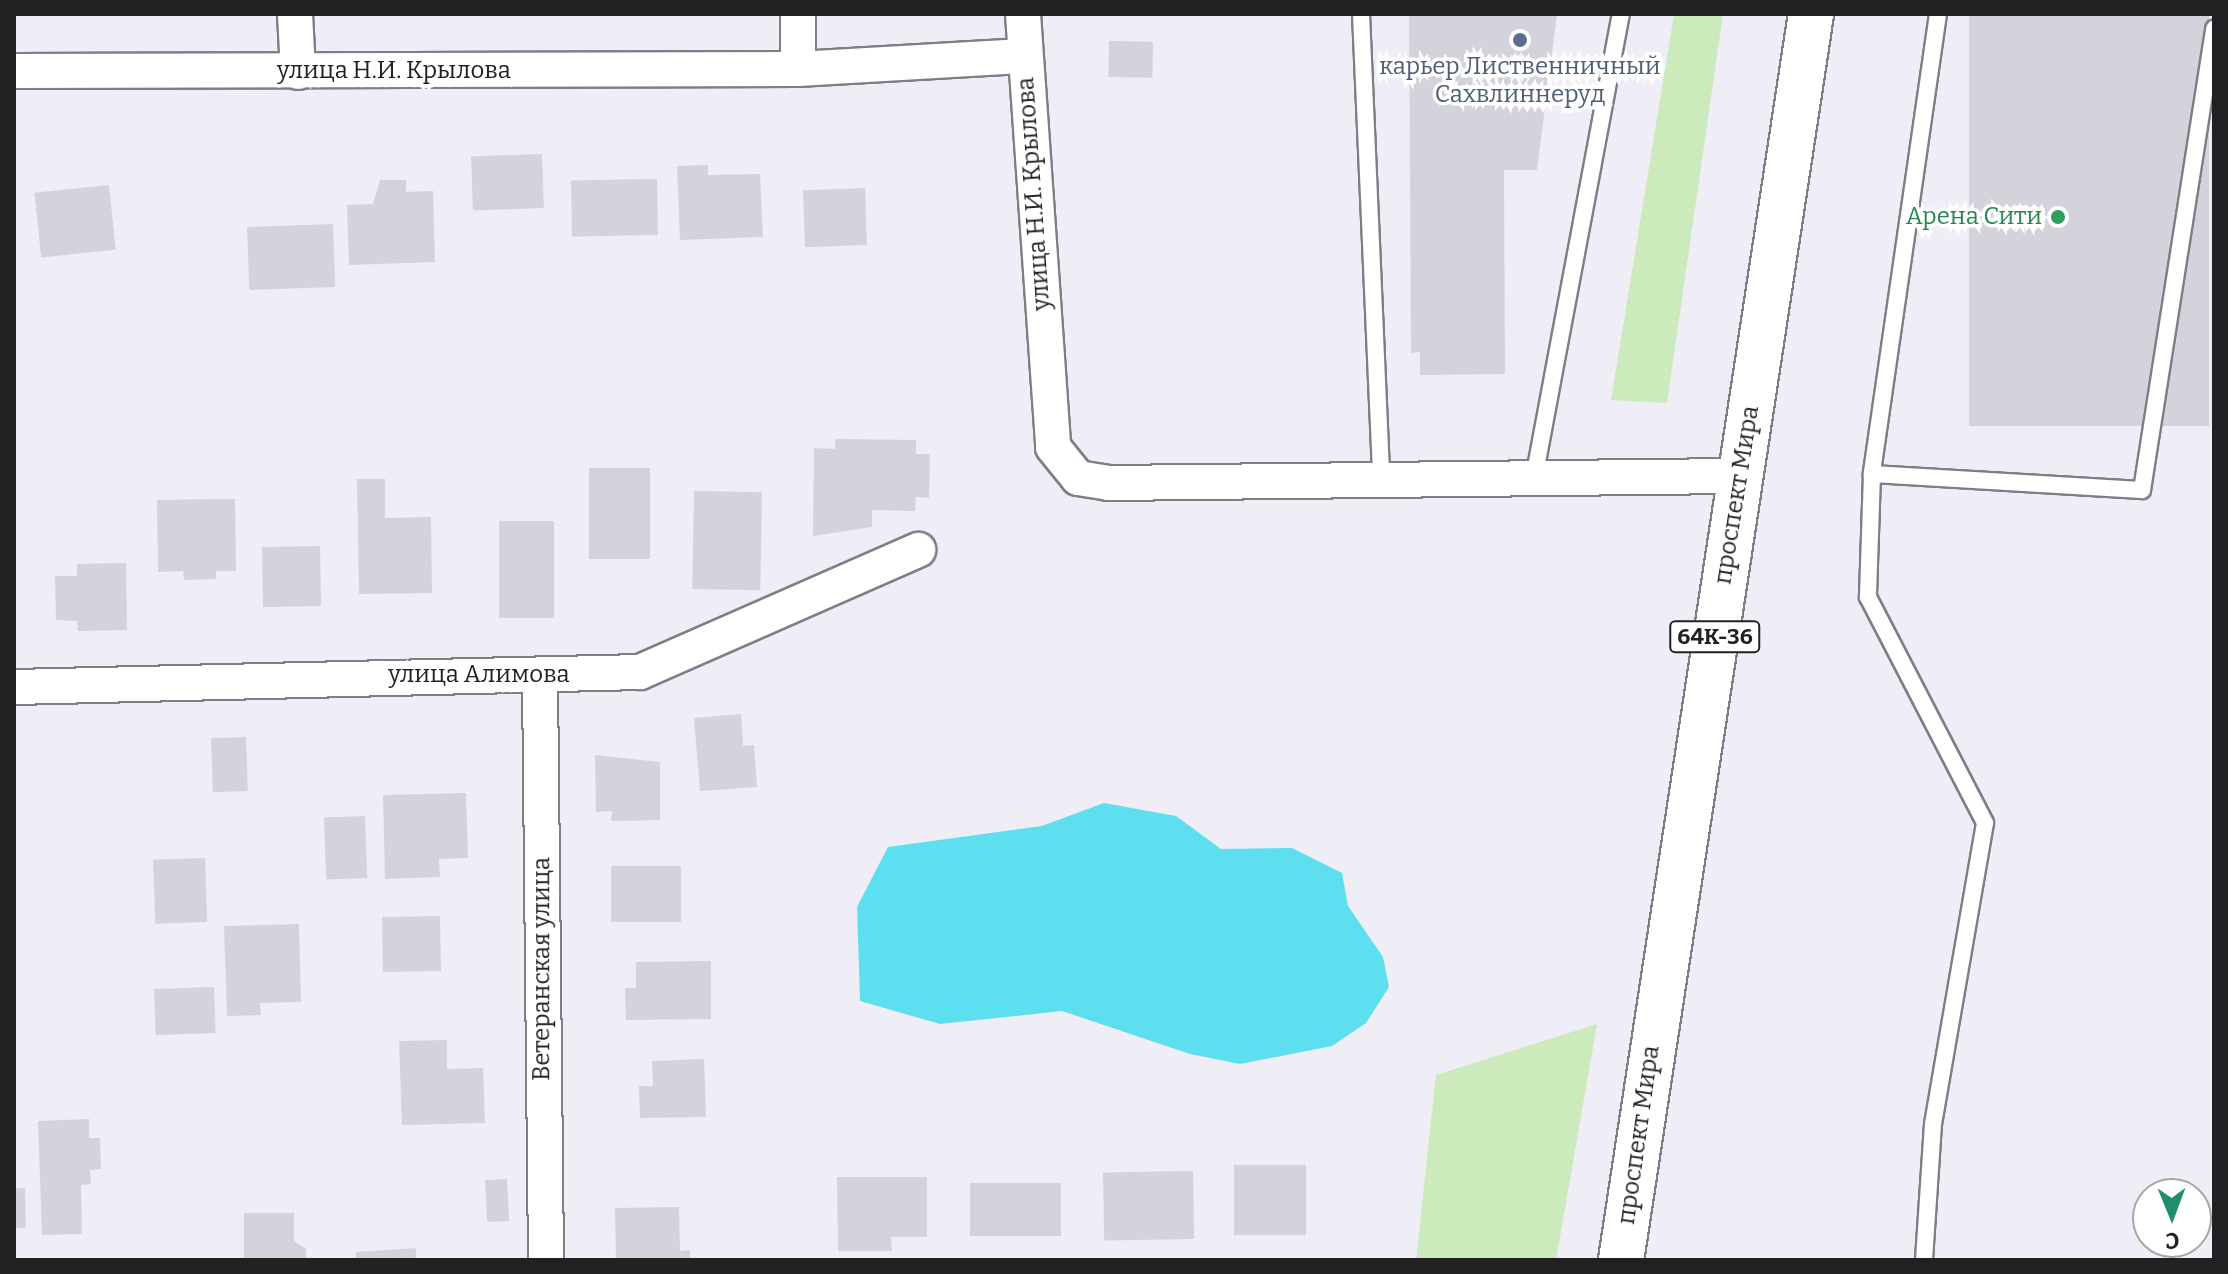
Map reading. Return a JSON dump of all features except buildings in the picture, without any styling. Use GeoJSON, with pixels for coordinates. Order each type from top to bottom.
{"type":"FeatureCollection","features":[{"type":"Feature","properties":{"kind":"main road","name":"проспект Мира"},"geometry":{"type":"LineString","coordinates":[[1621,1260],[1811,14]]}},
{"type":"Feature","properties":{"kind":"street"},"geometry":{"type":"LineString","coordinates":[[295,14],[298,72]]}},
{"type":"Feature","properties":{"kind":"street"},"geometry":{"type":"LineString","coordinates":[[798,14],[798,69]]}},
{"type":"Feature","properties":{"kind":"street"},"geometry":{"type":"LineString","coordinates":[[1023,14],[1023,56]]}},
{"type":"Feature","properties":{"kind":"street","name":"улица Н.И. Крылова"},"geometry":{"type":"LineString","coordinates":[[14,71],[798,69],[1023,56],[1053,447],[1078,478],[1381,481],[1739,476]]}},
{"type":"Feature","properties":{"kind":"street","name":"улица Алимова"},"geometry":{"type":"LineString","coordinates":[[14,687],[441,672],[540,678],[640,672],[918,550]]}},
{"type":"Feature","properties":{"kind":"street","name":"Ветеранская улица"},"geometry":{"type":"LineString","coordinates":[[540,678],[546,1260]]}},
{"type":"Feature","properties":{"kind":"lane"},"geometry":{"type":"LineString","coordinates":[[1361,14],[1381,481]]}},
{"type":"Feature","properties":{"kind":"lane"},"geometry":{"type":"LineString","coordinates":[[1534,478],[1621,14]]}},
{"type":"Feature","properties":{"kind":"lane"},"geometry":{"type":"LineString","coordinates":[[1924,1260],[1933,1124],[1985,823],[1868,597],[1872,474],[1938,14]]}},
{"type":"Feature","properties":{"kind":"lane"},"geometry":{"type":"LineString","coordinates":[[1872,474],[2142,490],[2214,29]]}},
{"type":"Feature","properties":{"kind":"green space"},"geometry":{"type":"Polygon","coordinates":[[[1674,14],[1723,14],[1667,403],[1611,400],[1674,14]]]}},
{"type":"Feature","properties":{"kind":"green space"},"geometry":{"type":"Polygon","coordinates":[[[1597,1024],[1556,1260],[1416,1260],[1436,1075],[1597,1024]]]}},
{"type":"Feature","properties":{"kind":"water"},"geometry":{"type":"Polygon","coordinates":[[[1104,803],[1176,816],[1221,849],[1292,848],[1342,873],[1348,906],[1383,957],[1389,987],[1366,1023],[1332,1046],[1240,1064],[1190,1054],[1062,1011],[940,1024],[860,1001],[857,907],[888,847],[1042,826],[1104,803]]]}},
{"type":"Feature","properties":{"kind":"place","name":"карьер Лиственничный Сахвлиннеруд"},"geometry":{"type":"Point","coordinates":[1520,40]}},
{"type":"Feature","properties":{"kind":"place","name":"Арена Сити"},"geometry":{"type":"Point","coordinates":[2058,217]}}]}
